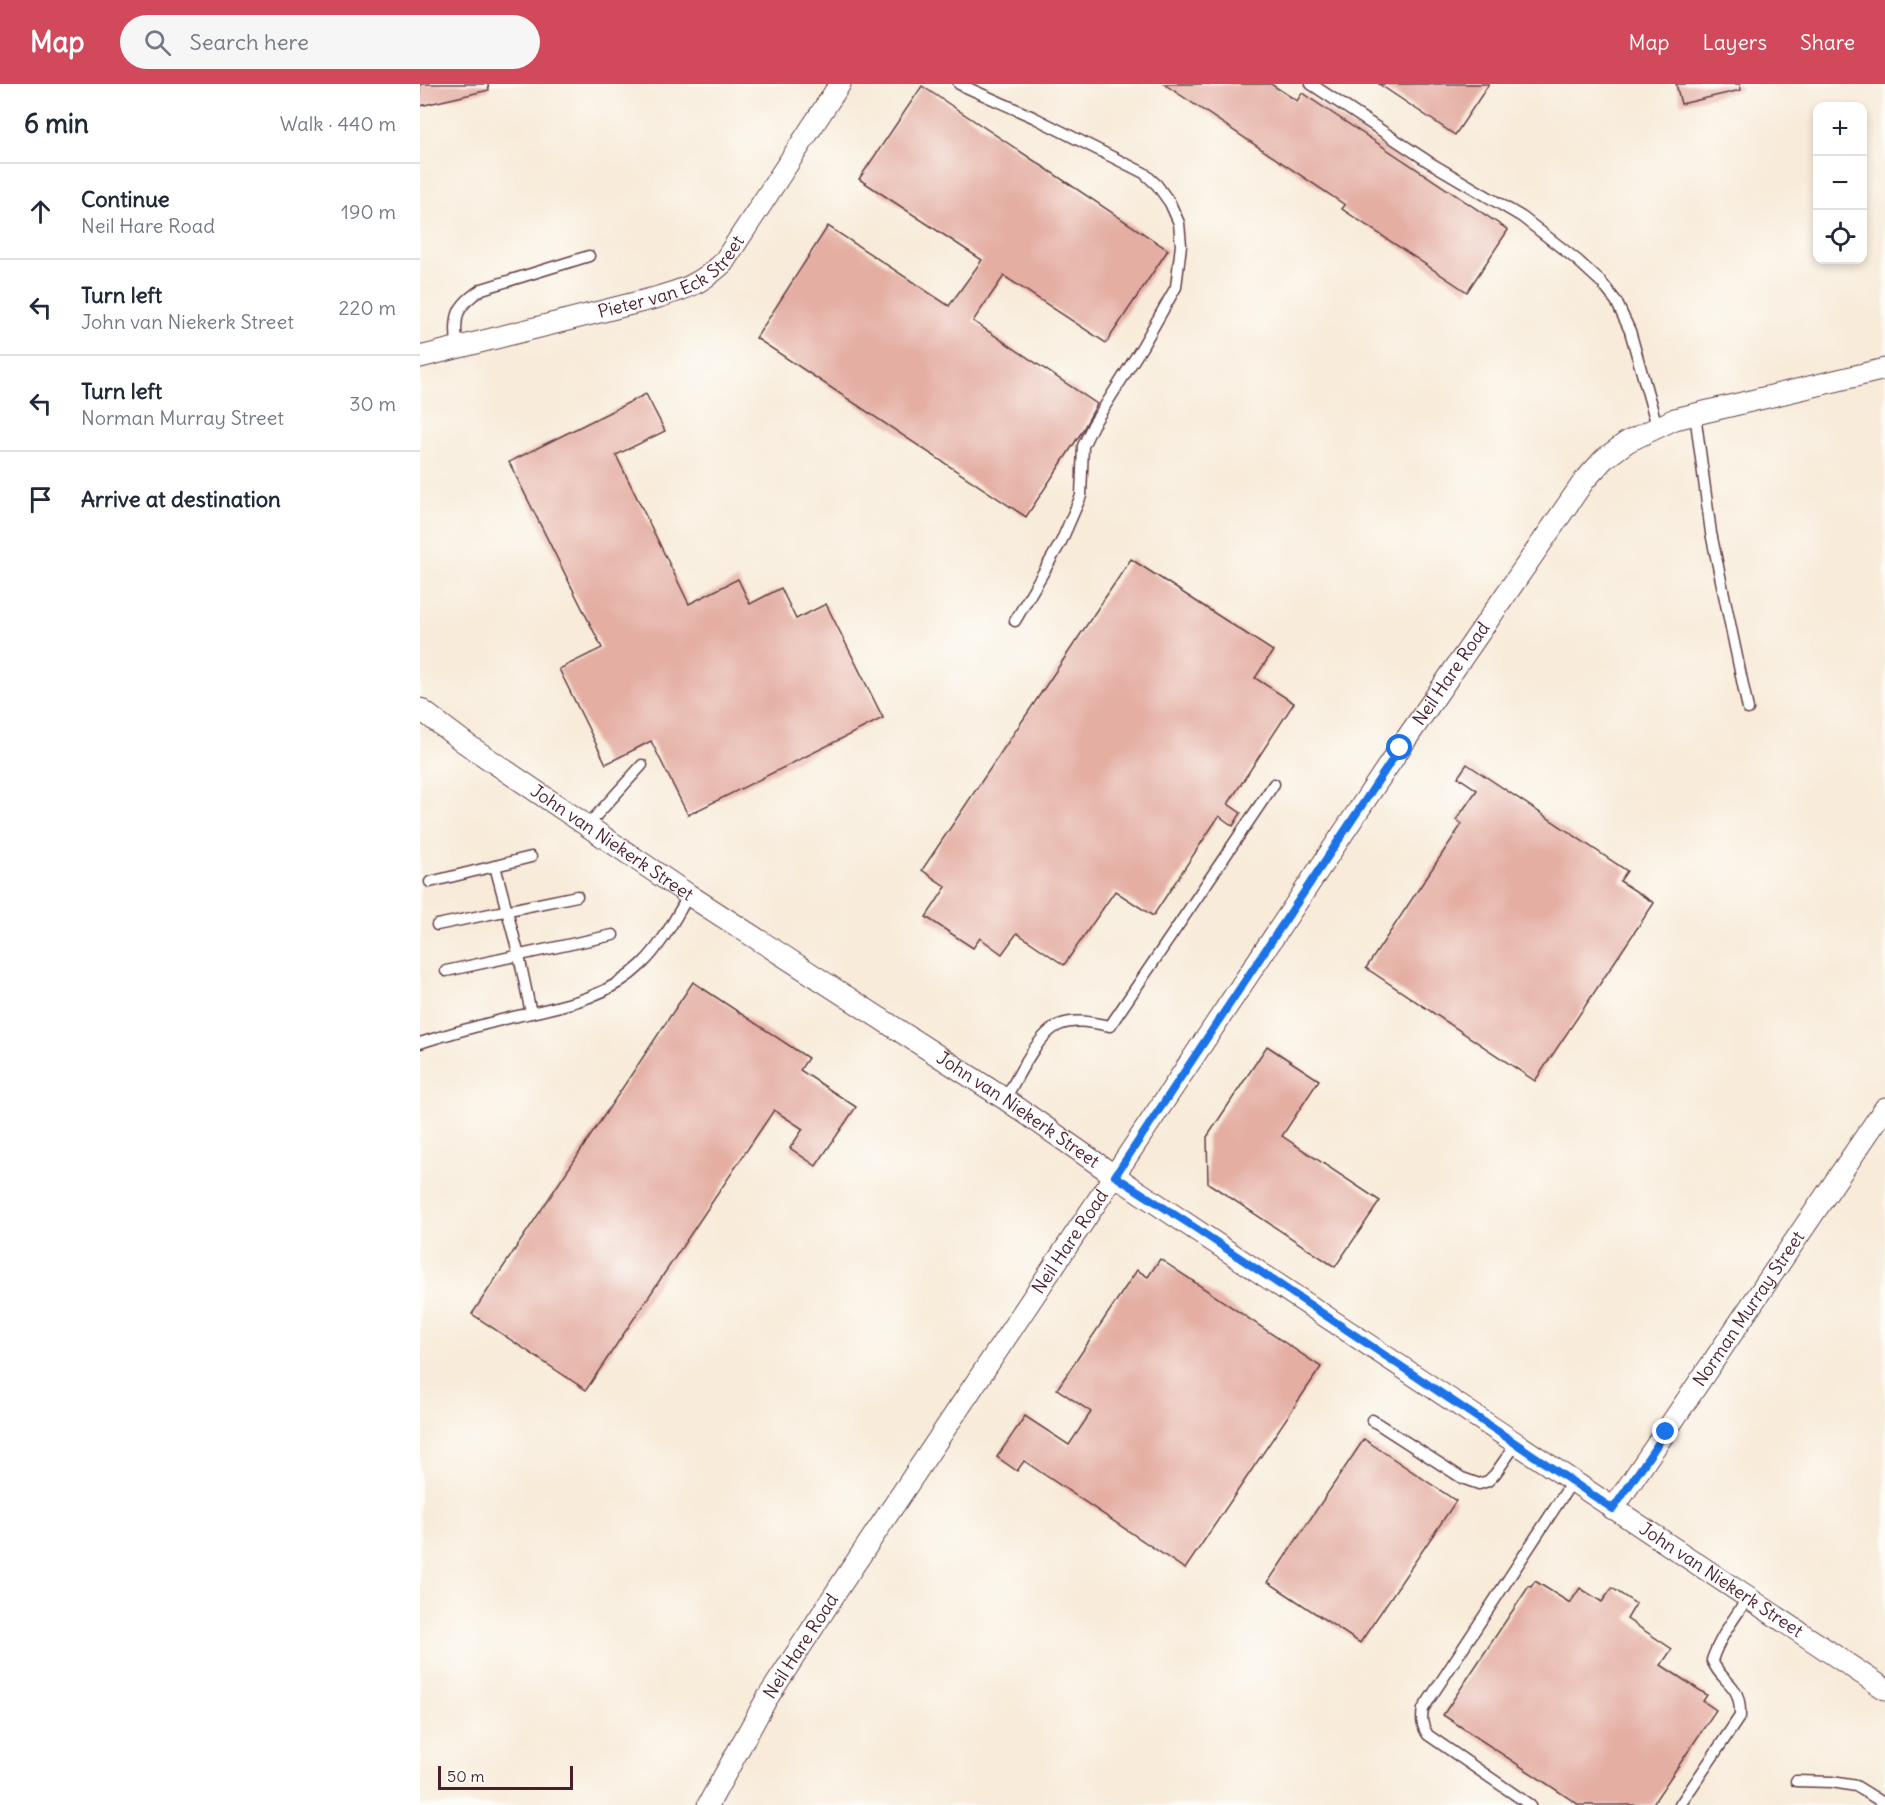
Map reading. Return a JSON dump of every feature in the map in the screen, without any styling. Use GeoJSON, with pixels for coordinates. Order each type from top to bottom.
{"type":"FeatureCollection","features":[{"type":"Feature","properties":{"kind":"street","name":"Pieter van Eck Street"},"geometry":{"type":"LineString","coordinates":[[420,357],[655,298],[688,288],[706,278],[723,263],[840,84]]}},
{"type":"Feature","properties":{"kind":"street","name":"Neil Hare Road"},"geometry":{"type":"LineString","coordinates":[[708,1805],[766,1700],[829,1602],[1400,748],[1584,481],[1604,459],[1627,442],[1657,426],[1695,414],[1885,369]]}},
{"type":"Feature","properties":{"kind":"street","name":"John van Niekerk Street"},"geometry":{"type":"LineString","coordinates":[[420,709],[465,743],[689,895],[1005,1099],[1115,1176],[1885,1689]]}},
{"type":"Feature","properties":{"kind":"street","name":"Norman Murray Street"},"geometry":{"type":"LineString","coordinates":[[1613,1509],[1885,1108]]}},
{"type":"Feature","properties":{"kind":"lane"},"geometry":{"type":"LineString","coordinates":[[959,84],[1033,117],[1144,173],[1157,185],[1170,203],[1179,223],[1181,245],[1176,287],[1093,425],[1083,446],[1081,496],[1061,542],[1015,621]]}},
{"type":"Feature","properties":{"kind":"lane"},"geometry":{"type":"LineString","coordinates":[[1311,84],[1429,162],[1522,217],[1601,282],[1616,301],[1630,331],[1657,426]]}},
{"type":"Feature","properties":{"kind":"lane"},"geometry":{"type":"LineString","coordinates":[[457,348],[455,320],[459,308],[466,299],[482,289],[589,256]]}},
{"type":"Feature","properties":{"kind":"lane"},"geometry":{"type":"LineString","coordinates":[[1695,414],[1711,533],[1748,709]]}},
{"type":"Feature","properties":{"kind":"lane"},"geometry":{"type":"LineString","coordinates":[[587,826],[642,765]]}},
{"type":"Feature","properties":{"kind":"lane"},"geometry":{"type":"LineString","coordinates":[[1005,1099],[1044,1036],[1059,1025],[1085,1021],[1110,1026],[1274,784]]}},
{"type":"Feature","properties":{"kind":"lane"},"geometry":{"type":"LineString","coordinates":[[430,882],[531,857]]}},
{"type":"Feature","properties":{"kind":"lane"},"geometry":{"type":"LineString","coordinates":[[495,866],[508,911],[531,1013]]}},
{"type":"Feature","properties":{"kind":"lane"},"geometry":{"type":"LineString","coordinates":[[420,1043],[461,1030],[583,1001],[616,984],[643,963],[669,929],[689,895]]}},
{"type":"Feature","properties":{"kind":"lane"},"geometry":{"type":"LineString","coordinates":[[437,925],[577,896]]}},
{"type":"Feature","properties":{"kind":"lane"},"geometry":{"type":"LineString","coordinates":[[446,971],[612,935]]}},
{"type":"Feature","properties":{"kind":"lane"},"geometry":{"type":"LineString","coordinates":[[1372,1420],[1462,1478],[1479,1484],[1488,1481],[1495,1474],[1516,1444]]}},
{"type":"Feature","properties":{"kind":"lane"},"geometry":{"type":"LineString","coordinates":[[1530,1805],[1428,1735],[1423,1728],[1421,1718],[1423,1709],[1572,1482]]}},
{"type":"Feature","properties":{"kind":"lane"},"geometry":{"type":"LineString","coordinates":[[1680,1805],[1740,1716],[1736,1689],[1715,1667],[1712,1660],[1717,1646],[1748,1598]]}},
{"type":"Feature","properties":{"kind":"lane"},"geometry":{"type":"LineString","coordinates":[[1796,1781],[1832,1782],[1856,1786],[1885,1804]]}},
{"type":"Feature","properties":{"kind":"building"},"geometry":{"type":"Polygon","coordinates":[[[420,84],[488,84],[489,90],[420,106],[420,84]]]}},
{"type":"Feature","properties":{"kind":"building"},"geometry":{"type":"Polygon","coordinates":[[[1164,84],[1271,84],[1297,101],[1302,93],[1508,230],[1467,292],[1342,209],[1345,205],[1164,84]]]}},
{"type":"Feature","properties":{"kind":"building"},"geometry":{"type":"Polygon","coordinates":[[[1379,84],[1489,84],[1455,135],[1379,84]]]}},
{"type":"Feature","properties":{"kind":"building"},"geometry":{"type":"Polygon","coordinates":[[[1676,84],[1740,84],[1741,90],[1681,104],[1676,84]]]}},
{"type":"Feature","properties":{"kind":"building"},"geometry":{"type":"Polygon","coordinates":[[[922,86],[1168,250],[1106,343],[1004,276],[973,321],[1097,404],[1081,433],[1026,517],[756,338],[828,226],[949,306],[982,260],[859,179],[922,86]]]}},
{"type":"Feature","properties":{"kind":"building"},"geometry":{"type":"Polygon","coordinates":[[[646,394],[665,431],[616,455],[689,604],[738,579],[750,604],[781,588],[796,619],[826,604],[883,718],[688,815],[651,741],[606,764],[559,669],[602,648],[509,462],[646,394]]]}},
{"type":"Feature","properties":{"kind":"building"},"geometry":{"type":"Polygon","coordinates":[[[1131,559],[1273,651],[1255,678],[1294,703],[1228,804],[1241,813],[1233,826],[1219,816],[1153,916],[1115,891],[1064,965],[1017,933],[1002,954],[980,938],[973,948],[926,917],[946,887],[922,870],[1131,559]]]}},
{"type":"Feature","properties":{"kind":"building"},"geometry":{"type":"Polygon","coordinates":[[[1467,764],[1627,871],[1620,881],[1654,903],[1535,1081],[1366,968],[1462,824],[1456,820],[1477,790],[1458,777],[1467,764]]]}},
{"type":"Feature","properties":{"kind":"building"},"geometry":{"type":"Polygon","coordinates":[[[693,982],[808,1058],[800,1070],[856,1107],[816,1166],[790,1148],[803,1129],[774,1110],[586,1390],[472,1314],[693,982]]]}},
{"type":"Feature","properties":{"kind":"building"},"geometry":{"type":"Polygon","coordinates":[[[1267,1046],[1319,1080],[1282,1136],[1380,1201],[1335,1267],[1208,1183],[1207,1137],[1267,1046]]]}},
{"type":"Feature","properties":{"kind":"building"},"geometry":{"type":"Polygon","coordinates":[[[1160,1259],[1321,1367],[1185,1569],[1024,1461],[1017,1471],[997,1457],[1025,1416],[1069,1445],[1091,1412],[1057,1389],[1137,1270],[1148,1277],[1160,1259]]]}},
{"type":"Feature","properties":{"kind":"building"},"geometry":{"type":"Polygon","coordinates":[[[1364,1439],[1456,1501],[1360,1643],[1268,1582],[1364,1439]]]}},
{"type":"Feature","properties":{"kind":"building"},"geometry":{"type":"Polygon","coordinates":[[[1535,1581],[1570,1603],[1580,1588],[1602,1602],[1612,1588],[1636,1604],[1627,1619],[1672,1649],[1661,1665],[1707,1695],[1703,1701],[1716,1710],[1652,1805],[1579,1805],[1443,1715],[1529,1586],[1531,1587],[1535,1581]]]}},
{"type":"Feature","properties":{"kind":"route"},"geometry":{"type":"LineString","coordinates":[[1400,748],[1115,1176],[1613,1509],[1666,1432]]}}]}
